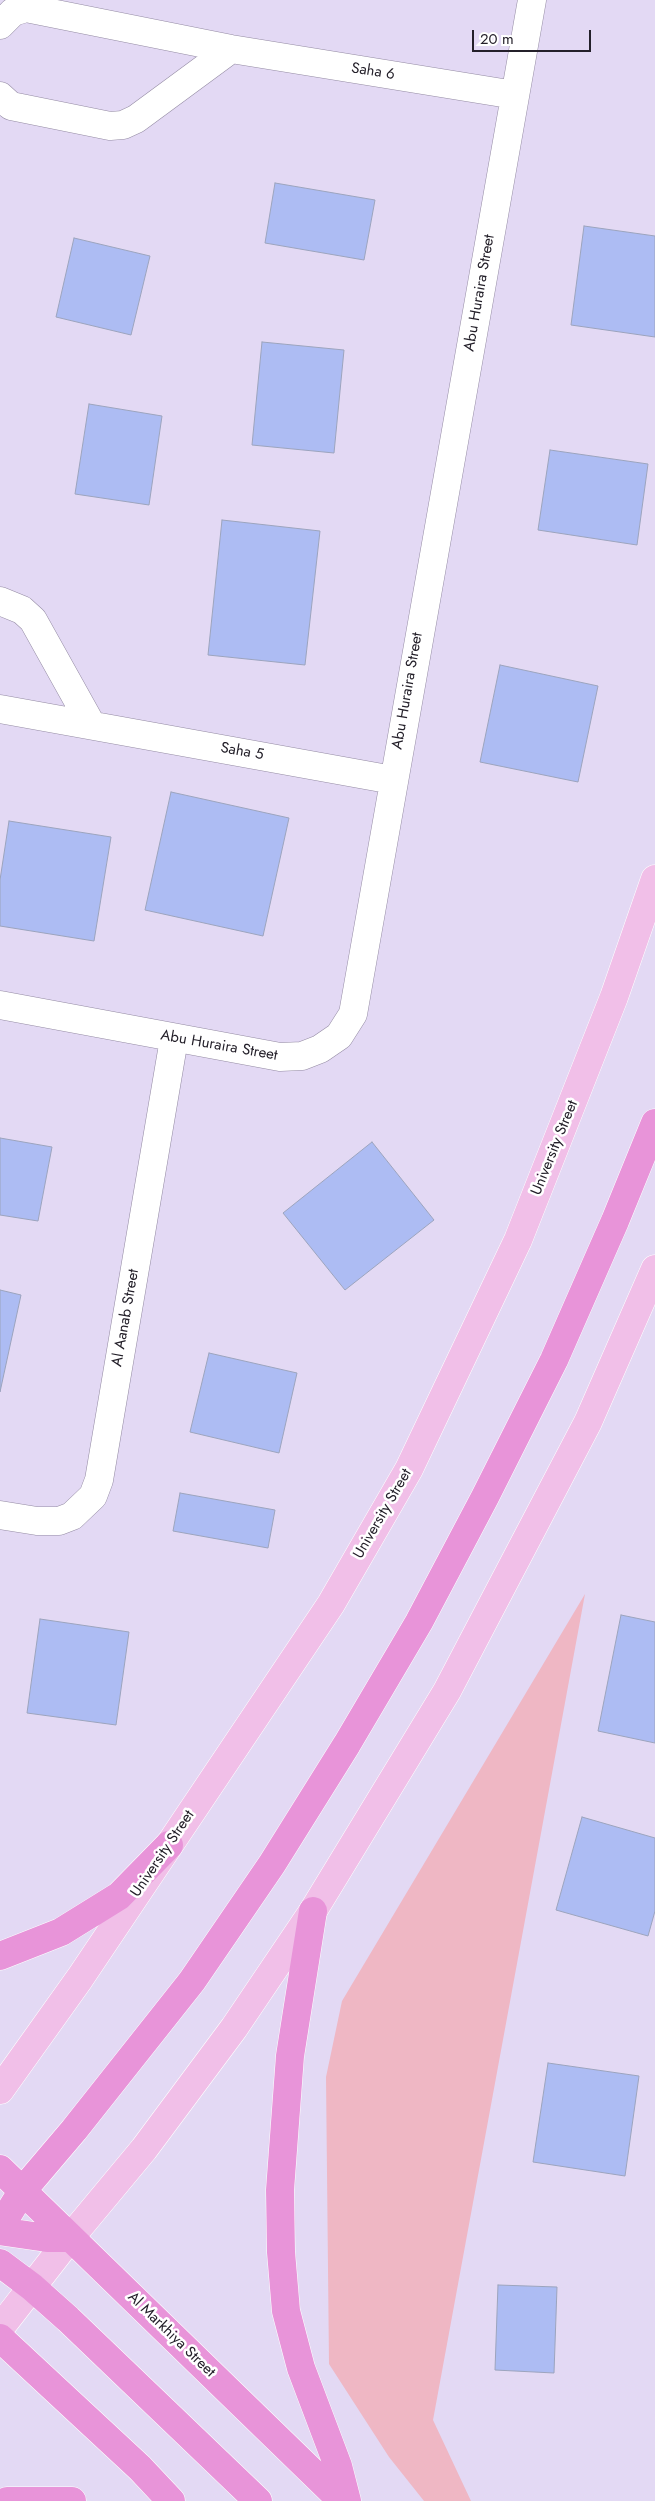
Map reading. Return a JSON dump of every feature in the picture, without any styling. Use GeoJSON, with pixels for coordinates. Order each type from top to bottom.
{"type":"FeatureCollection","features":[{"type":"Feature","properties":{"kind":"highway"},"geometry":{"type":"LineString","coordinates":[[0,2227],[23,2190],[74,2130],[192,1981],[272,1864],[347,1744],[419,1622],[554,1360],[615,1221],[655,1123]]}},
{"type":"Feature","properties":{"kind":"highway"},"geometry":{"type":"LineString","coordinates":[[0,1956],[61,1932],[119,1896],[170,1845]]}},
{"type":"Feature","properties":{"kind":"highway"},"geometry":{"type":"LineString","coordinates":[[314,1911],[290,2064],[280,2190],[281,2252],[286,2311],[301,2368],[338,2466],[347,2501]]}},
{"type":"Feature","properties":{"kind":"highway","name":"Al Markhiya Street"},"geometry":{"type":"LineString","coordinates":[[0,2168],[342,2501]]}},
{"type":"Feature","properties":{"kind":"highway"},"geometry":{"type":"LineString","coordinates":[[0,2232],[39,2238],[70,2238]]}},
{"type":"Feature","properties":{"kind":"highway"},"geometry":{"type":"LineString","coordinates":[[0,2263],[32,2287],[258,2501]]}},
{"type":"Feature","properties":{"kind":"highway"},"geometry":{"type":"LineString","coordinates":[[0,2338],[140,2468],[171,2501]]}},
{"type":"Feature","properties":{"kind":"highway"},"geometry":{"type":"LineString","coordinates":[[7,2501],[72,2501]]}},
{"type":"Feature","properties":{"kind":"main road","name":"University Street"},"geometry":{"type":"LineString","coordinates":[[0,2090],[70,1992],[331,1604],[409,1469],[518,1240],[604,1024],[655,879]]}},
{"type":"Feature","properties":{"kind":"main road"},"geometry":{"type":"LineString","coordinates":[[0,2328],[70,2238],[144,2149],[234,2028],[314,1911],[447,1691],[588,1422],[655,1269]]}},
{"type":"Feature","properties":{"kind":"street","name":"Abu Huraira Street"},"geometry":{"type":"LineString","coordinates":[[0,1006],[280,1057],[302,1056],[320,1049],[339,1036],[352,1014],[392,780],[532,0]]}},
{"type":"Feature","properties":{"kind":"street","name":"Saha 6"},"geometry":{"type":"LineString","coordinates":[[0,25],[13,12],[26,8],[231,48],[515,95]]}},
{"type":"Feature","properties":{"kind":"street"},"geometry":{"type":"LineString","coordinates":[[0,96],[11,106],[110,126],[123,125],[136,119],[231,48]]}},
{"type":"Feature","properties":{"kind":"street"},"geometry":{"type":"LineString","coordinates":[[0,601],[22,610],[33,620],[91,724]]}},
{"type":"Feature","properties":{"kind":"street","name":"Saha 5"},"geometry":{"type":"LineString","coordinates":[[0,710],[91,724],[392,780]]}},
{"type":"Feature","properties":{"kind":"street","name":"Al Aanab Street"},"geometry":{"type":"LineString","coordinates":[[0,1514],[37,1521],[59,1521],[72,1516],[94,1496],[174,1039]]}},
{"type":"Feature","properties":{"kind":"shaded area"},"geometry":{"type":"Polygon","coordinates":[[[585,1594],[433,2420],[471,2501],[424,2501],[389,2457],[329,2364],[326,2077],[342,2001],[585,1594]]]}},
{"type":"Feature","properties":{"kind":"building"},"geometry":{"type":"Polygon","coordinates":[[[275,183],[375,200],[364,260],[265,243],[275,183]]]}},
{"type":"Feature","properties":{"kind":"building"},"geometry":{"type":"Polygon","coordinates":[[[584,226],[655,236],[655,337],[571,325],[584,226]]]}},
{"type":"Feature","properties":{"kind":"building"},"geometry":{"type":"Polygon","coordinates":[[[74,238],[150,256],[131,335],[56,317],[74,238]]]}},
{"type":"Feature","properties":{"kind":"building"},"geometry":{"type":"Polygon","coordinates":[[[262,342],[344,350],[334,453],[252,445],[262,342]]]}},
{"type":"Feature","properties":{"kind":"building"},"geometry":{"type":"Polygon","coordinates":[[[89,404],[162,416],[149,505],[75,494],[89,404]]]}},
{"type":"Feature","properties":{"kind":"building"},"geometry":{"type":"Polygon","coordinates":[[[550,450],[648,464],[637,545],[538,530],[550,450]]]}},
{"type":"Feature","properties":{"kind":"building"},"geometry":{"type":"Polygon","coordinates":[[[222,520],[320,531],[305,665],[208,655],[222,520]]]}},
{"type":"Feature","properties":{"kind":"building"},"geometry":{"type":"Polygon","coordinates":[[[500,665],[598,686],[578,782],[480,762],[500,665]]]}},
{"type":"Feature","properties":{"kind":"building"},"geometry":{"type":"Polygon","coordinates":[[[171,792],[289,818],[263,936],[145,910],[171,792]]]}},
{"type":"Feature","properties":{"kind":"building"},"geometry":{"type":"Polygon","coordinates":[[[9,821],[111,837],[94,941],[0,926],[0,880],[9,821]]]}},
{"type":"Feature","properties":{"kind":"building"},"geometry":{"type":"Polygon","coordinates":[[[0,1138],[52,1147],[38,1221],[0,1215],[0,1138]]]}},
{"type":"Feature","properties":{"kind":"building"},"geometry":{"type":"Polygon","coordinates":[[[372,1142],[434,1220],[345,1290],[283,1213],[372,1142]]]}},
{"type":"Feature","properties":{"kind":"building"},"geometry":{"type":"Polygon","coordinates":[[[0,1290],[21,1295],[0,1392],[0,1290]]]}},
{"type":"Feature","properties":{"kind":"building"},"geometry":{"type":"Polygon","coordinates":[[[209,1353],[297,1373],[279,1453],[190,1432],[209,1353]]]}},
{"type":"Feature","properties":{"kind":"building"},"geometry":{"type":"Polygon","coordinates":[[[180,1493],[275,1510],[268,1548],[173,1531],[180,1493]]]}},
{"type":"Feature","properties":{"kind":"building"},"geometry":{"type":"Polygon","coordinates":[[[621,1615],[655,1622],[655,1743],[598,1731],[621,1615]]]}},
{"type":"Feature","properties":{"kind":"building"},"geometry":{"type":"Polygon","coordinates":[[[40,1619],[129,1632],[116,1725],[27,1713],[40,1619]]]}},
{"type":"Feature","properties":{"kind":"building"},"geometry":{"type":"Polygon","coordinates":[[[582,1817],[655,1838],[655,1911],[648,1936],[556,1910],[582,1817]]]}},
{"type":"Feature","properties":{"kind":"building"},"geometry":{"type":"Polygon","coordinates":[[[548,2063],[639,2076],[625,2176],[533,2162],[548,2063]]]}},
{"type":"Feature","properties":{"kind":"building"},"geometry":{"type":"Polygon","coordinates":[[[498,2285],[557,2287],[554,2373],[495,2370],[498,2285]]]}}]}
